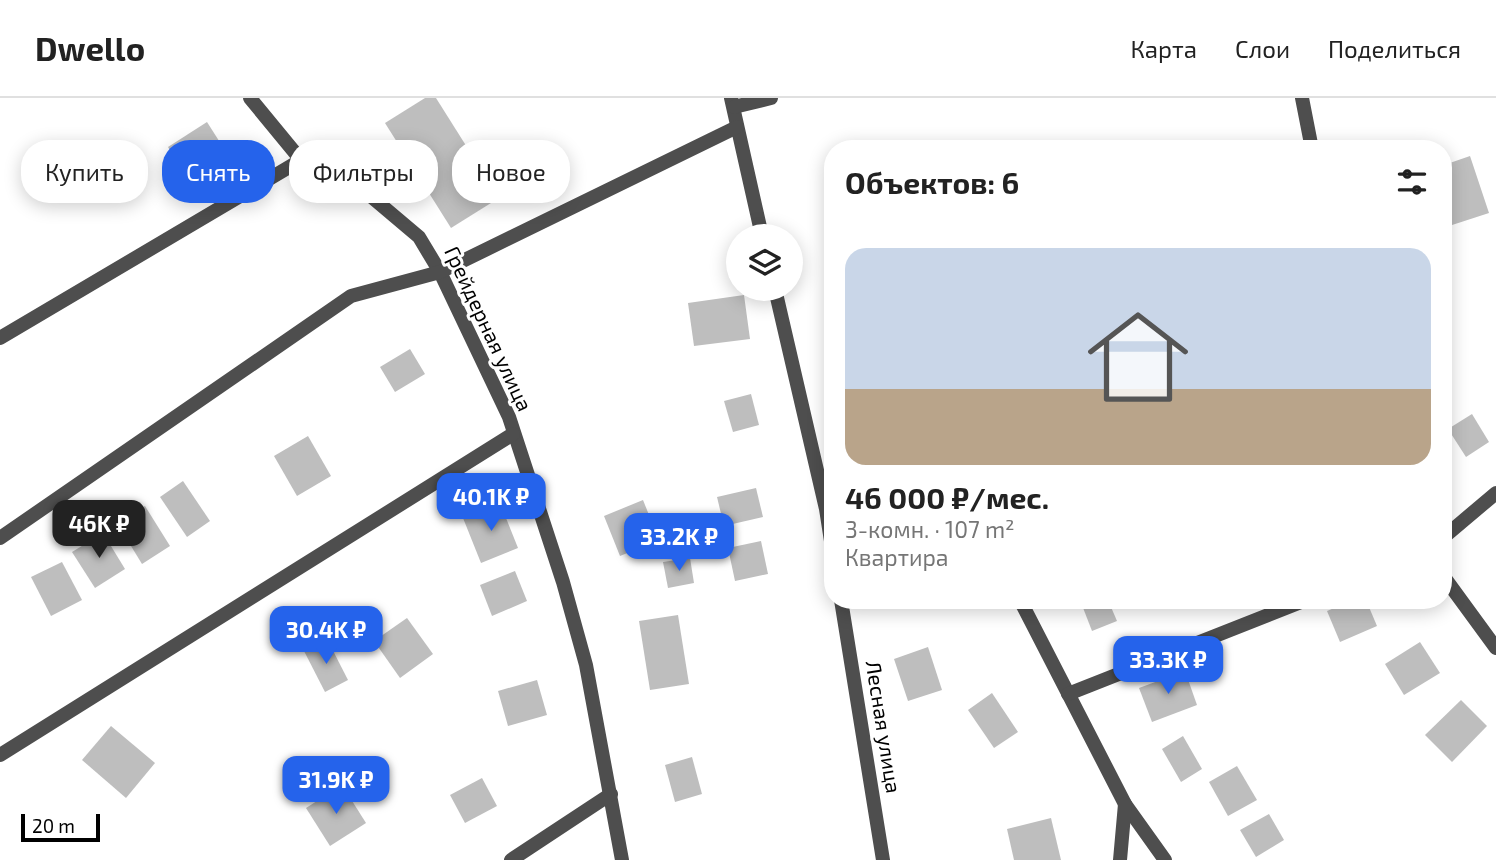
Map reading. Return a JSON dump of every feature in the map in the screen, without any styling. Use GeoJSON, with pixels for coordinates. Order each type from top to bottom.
{"type":"FeatureCollection","features":[{"type":"Feature","properties":{"kind":"street"},"geometry":{"type":"LineString","coordinates":[[250,98],[289,145]]}},
{"type":"Feature","properties":{"kind":"street"},"geometry":{"type":"LineString","coordinates":[[759,224],[732,102],[771,98]]}},
{"type":"Feature","properties":{"kind":"street"},"geometry":{"type":"LineString","coordinates":[[1302,98],[1310,140]]}},
{"type":"Feature","properties":{"kind":"street"},"geometry":{"type":"LineString","coordinates":[[0,538],[351,296],[440,272],[737,127]]}},
{"type":"Feature","properties":{"kind":"street"},"geometry":{"type":"LineString","coordinates":[[0,338],[289,167]]}},
{"type":"Feature","properties":{"kind":"street","name":"Грейдерная улица"},"geometry":{"type":"LineString","coordinates":[[379,203],[419,237],[440,272],[509,417],[563,582],[586,665],[622,860]]}},
{"type":"Feature","properties":{"kind":"street"},"geometry":{"type":"LineString","coordinates":[[778,301],[824,489]]}},
{"type":"Feature","properties":{"kind":"street"},"geometry":{"type":"LineString","coordinates":[[0,755],[513,435]]}},
{"type":"Feature","properties":{"kind":"street"},"geometry":{"type":"LineString","coordinates":[[1452,530],[1496,493]]}},
{"type":"Feature","properties":{"kind":"street"},"geometry":{"type":"LineString","coordinates":[[1452,588],[1496,648]]}},
{"type":"Feature","properties":{"kind":"street","name":"Лесная улица"},"geometry":{"type":"LineString","coordinates":[[842,609],[883,860]]}},
{"type":"Feature","properties":{"kind":"street"},"geometry":{"type":"LineString","coordinates":[[1025,609],[1125,804],[1165,860]]}},
{"type":"Feature","properties":{"kind":"street"},"geometry":{"type":"LineString","coordinates":[[1068,694],[1283,609]]}},
{"type":"Feature","properties":{"kind":"street"},"geometry":{"type":"LineString","coordinates":[[510,860],[611,794]]}},
{"type":"Feature","properties":{"kind":"street"},"geometry":{"type":"LineString","coordinates":[[1120,860],[1125,804]]}},
{"type":"Feature","properties":{"kind":"building"},"geometry":{"type":"Polygon","coordinates":[[[425,98],[436,98],[462,140],[452,140],[452,203],[491,203],[451,228],[435,203],[438,203],[438,140],[396,140],[385,123],[425,98]]]}},
{"type":"Feature","properties":{"kind":"building"},"geometry":{"type":"Polygon","coordinates":[[[207,122],[218,140],[179,140],[207,122]]]}},
{"type":"Feature","properties":{"kind":"building"},"geometry":{"type":"Polygon","coordinates":[[[1470,156],[1489,213],[1452,225],[1452,162],[1470,156]]]}},
{"type":"Feature","properties":{"kind":"building"},"geometry":{"type":"Polygon","coordinates":[[[726,298],[726,301],[745,301],[750,339],[694,346],[688,303],[726,298]]]}},
{"type":"Feature","properties":{"kind":"building"},"geometry":{"type":"Polygon","coordinates":[[[410,349],[425,374],[395,392],[380,367],[410,349]]]}},
{"type":"Feature","properties":{"kind":"building"},"geometry":{"type":"Polygon","coordinates":[[[751,394],[759,425],[733,432],[724,401],[751,394]]]}},
{"type":"Feature","properties":{"kind":"building"},"geometry":{"type":"Polygon","coordinates":[[[1472,414],[1489,442],[1466,457],[1452,435],[1452,426],[1472,414]]]}},
{"type":"Feature","properties":{"kind":"building"},"geometry":{"type":"Polygon","coordinates":[[[308,436],[331,476],[297,496],[274,456],[308,436]]]}},
{"type":"Feature","properties":{"kind":"building"},"geometry":{"type":"Polygon","coordinates":[[[183,481],[210,521],[187,537],[160,497],[183,481]]]}},
{"type":"Feature","properties":{"kind":"building"},"geometry":{"type":"Polygon","coordinates":[[[756,488],[763,517],[724,526],[717,497],[756,488]]]}},
{"type":"Feature","properties":{"kind":"building"},"geometry":{"type":"Polygon","coordinates":[[[643,500],[659,540],[620,556],[604,516],[643,500]]]}},
{"type":"Feature","properties":{"kind":"building"},"geometry":{"type":"Polygon","coordinates":[[[500,503],[518,548],[481,563],[463,518],[500,503]]]}},
{"type":"Feature","properties":{"kind":"building"},"geometry":{"type":"Polygon","coordinates":[[[145,506],[170,546],[142,564],[117,523],[145,506]]]}},
{"type":"Feature","properties":{"kind":"building"},"geometry":{"type":"Polygon","coordinates":[[[103,533],[125,569],[95,588],[72,552],[103,533]]]}},
{"type":"Feature","properties":{"kind":"building"},"geometry":{"type":"Polygon","coordinates":[[[761,541],[768,574],[735,581],[728,548],[761,541]]]}},
{"type":"Feature","properties":{"kind":"building"},"geometry":{"type":"Polygon","coordinates":[[[690,558],[694,583],[668,588],[663,562],[690,558]]]}},
{"type":"Feature","properties":{"kind":"building"},"geometry":{"type":"Polygon","coordinates":[[[62,562],[82,600],[51,616],[31,577],[62,562]]]}},
{"type":"Feature","properties":{"kind":"building"},"geometry":{"type":"Polygon","coordinates":[[[515,571],[527,601],[492,616],[480,585],[515,571]]]}},
{"type":"Feature","properties":{"kind":"building"},"geometry":{"type":"Polygon","coordinates":[[[1083,609],[1112,609],[1117,621],[1092,631],[1083,609]]]}},
{"type":"Feature","properties":{"kind":"building"},"geometry":{"type":"Polygon","coordinates":[[[1370,609],[1377,626],[1340,642],[1327,611],[1370,609]]]}},
{"type":"Feature","properties":{"kind":"building"},"geometry":{"type":"Polygon","coordinates":[[[678,615],[689,684],[650,690],[639,621],[678,615]]]}},
{"type":"Feature","properties":{"kind":"building"},"geometry":{"type":"Polygon","coordinates":[[[407,618],[433,654],[400,678],[374,641],[407,618]]]}},
{"type":"Feature","properties":{"kind":"building"},"geometry":{"type":"Polygon","coordinates":[[[327,639],[348,680],[325,692],[304,651],[327,639]]]}},
{"type":"Feature","properties":{"kind":"building"},"geometry":{"type":"Polygon","coordinates":[[[1420,642],[1440,673],[1404,695],[1385,664],[1420,642]]]}},
{"type":"Feature","properties":{"kind":"building"},"geometry":{"type":"Polygon","coordinates":[[[928,647],[942,690],[908,701],[894,659],[928,647]]]}},
{"type":"Feature","properties":{"kind":"building"},"geometry":{"type":"Polygon","coordinates":[[[1185,671],[1197,705],[1152,722],[1139,688],[1185,671]]]}},
{"type":"Feature","properties":{"kind":"building"},"geometry":{"type":"Polygon","coordinates":[[[537,680],[547,715],[508,726],[498,691],[537,680]]]}},
{"type":"Feature","properties":{"kind":"building"},"geometry":{"type":"Polygon","coordinates":[[[992,693],[1018,732],[994,748],[968,710],[992,693]]]}},
{"type":"Feature","properties":{"kind":"building"},"geometry":{"type":"Polygon","coordinates":[[[1461,700],[1487,726],[1452,762],[1425,735],[1461,700]]]}},
{"type":"Feature","properties":{"kind":"building"},"geometry":{"type":"Polygon","coordinates":[[[111,726],[155,763],[126,798],[82,760],[111,726]]]}},
{"type":"Feature","properties":{"kind":"building"},"geometry":{"type":"Polygon","coordinates":[[[1183,736],[1202,769],[1181,782],[1162,749],[1183,736]]]}},
{"type":"Feature","properties":{"kind":"building"},"geometry":{"type":"Polygon","coordinates":[[[692,757],[702,794],[675,802],[665,765],[692,757]]]}},
{"type":"Feature","properties":{"kind":"building"},"geometry":{"type":"Polygon","coordinates":[[[1237,766],[1257,800],[1228,816],[1209,782],[1237,766]]]}},
{"type":"Feature","properties":{"kind":"building"},"geometry":{"type":"Polygon","coordinates":[[[482,778],[497,806],[465,823],[450,795],[482,778]]]}},
{"type":"Feature","properties":{"kind":"building"},"geometry":{"type":"Polygon","coordinates":[[[342,785],[366,823],[330,846],[306,808],[342,785]]]}},
{"type":"Feature","properties":{"kind":"building"},"geometry":{"type":"Polygon","coordinates":[[[1269,814],[1284,840],[1256,857],[1240,830],[1269,814]]]}},
{"type":"Feature","properties":{"kind":"building"},"geometry":{"type":"Polygon","coordinates":[[[1051,818],[1061,860],[1014,860],[1007,829],[1051,818]]]}}]}
